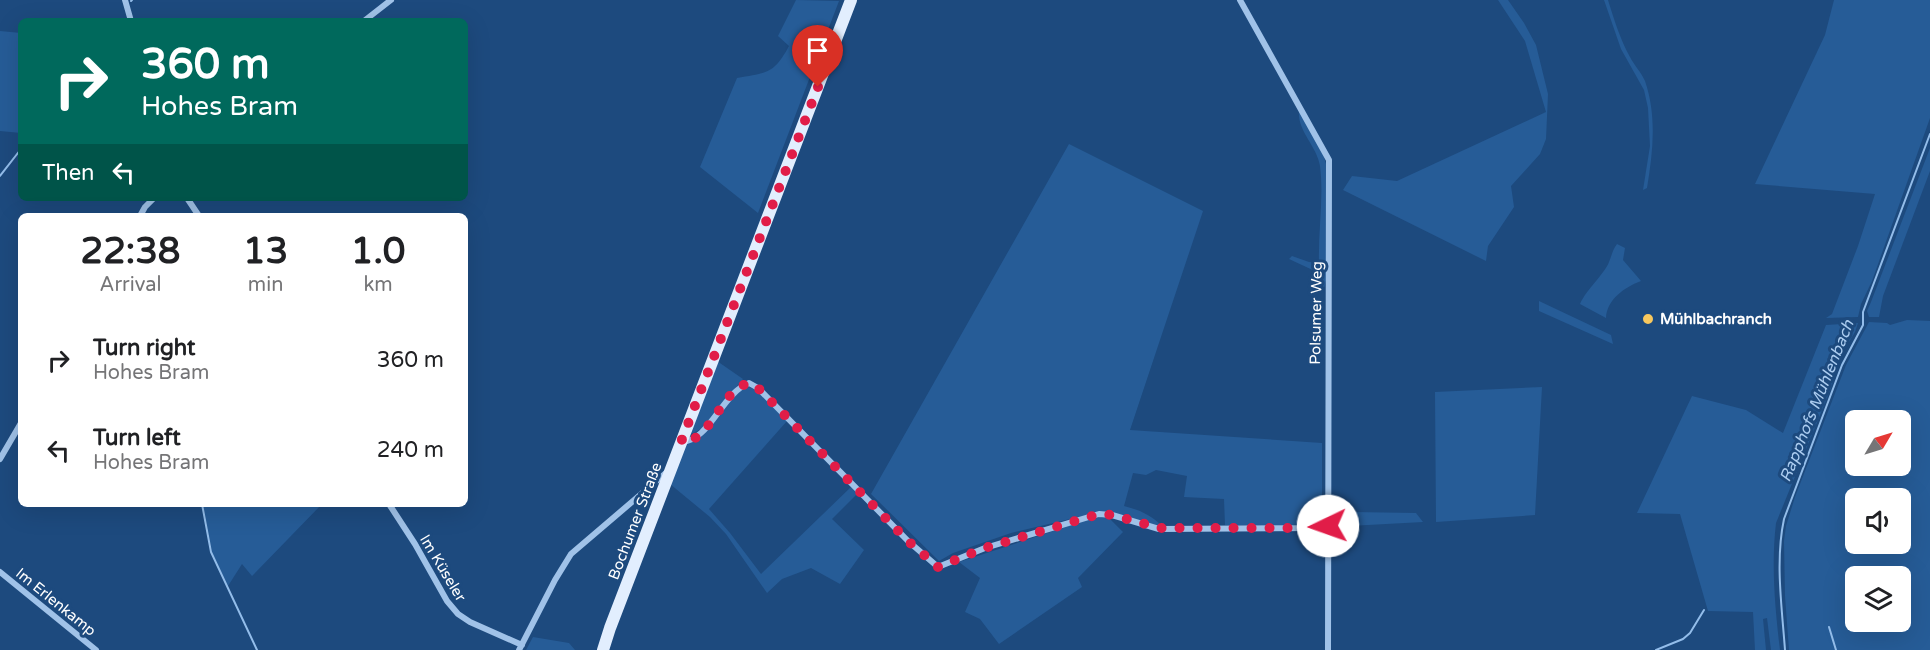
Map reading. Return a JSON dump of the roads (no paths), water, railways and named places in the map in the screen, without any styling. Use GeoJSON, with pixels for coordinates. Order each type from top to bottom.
{"type":"FeatureCollection","features":[{"type":"Feature","properties":{"kind":"main road","name":"Bochumer Straße"},"geometry":{"type":"LineString","coordinates":[[603,650],[851,0]]}},
{"type":"Feature","properties":{"kind":"street"},"geometry":{"type":"LineString","coordinates":[[125,0],[130,18]]}},
{"type":"Feature","properties":{"kind":"street"},"geometry":{"type":"LineString","coordinates":[[368,18],[391,0]]}},
{"type":"Feature","properties":{"kind":"street","name":"Polsumer Weg"},"geometry":{"type":"LineString","coordinates":[[1240,0],[1329,160],[1328,650]]}},
{"type":"Feature","properties":{"kind":"street"},"geometry":{"type":"LineString","coordinates":[[142,213],[152,201]]}},
{"type":"Feature","properties":{"kind":"street"},"geometry":{"type":"LineString","coordinates":[[681,442],[686,443],[695,438],[739,387],[749,383],[758,388],[908,541],[938,567],[985,548],[1099,514],[1112,515],[1160,528],[1322,528],[1328,526]]}},
{"type":"Feature","properties":{"kind":"street"},"geometry":{"type":"LineString","coordinates":[[0,459],[18,428]]}},
{"type":"Feature","properties":{"kind":"street"},"geometry":{"type":"LineString","coordinates":[[521,647],[571,554],[670,470]]}},
{"type":"Feature","properties":{"kind":"street","name":"Im Küseler"},"geometry":{"type":"LineString","coordinates":[[391,507],[415,544],[447,602],[458,614],[521,647]]}},
{"type":"Feature","properties":{"kind":"street","name":"Im Erlenkamp"},"geometry":{"type":"LineString","coordinates":[[0,572],[96,650]]}},
{"type":"Feature","properties":{"kind":"waterway","name":"Rapphofs Mühlenbach"},"geometry":{"type":"LineString","coordinates":[[1785,650],[1780,568],[1784,519],[1842,365],[1863,325],[1863,312],[1930,134]]}},
{"type":"Feature","properties":{"kind":"waterway"},"geometry":{"type":"LineString","coordinates":[[0,176],[18,153]]}},
{"type":"Feature","properties":{"kind":"waterway"},"geometry":{"type":"LineString","coordinates":[[203,507],[211,552],[257,650]]}},
{"type":"Feature","properties":{"kind":"waterway"},"geometry":{"type":"LineString","coordinates":[[1656,650],[1683,639],[1690,633],[1704,610]]}},
{"type":"Feature","properties":{"kind":"waterway"},"geometry":{"type":"LineString","coordinates":[[1829,627],[1836,650]]}},
{"type":"Feature","properties":{"kind":"place","name":"Mühlbachranch"},"geometry":{"type":"Point","coordinates":[1648,319]}}]}
